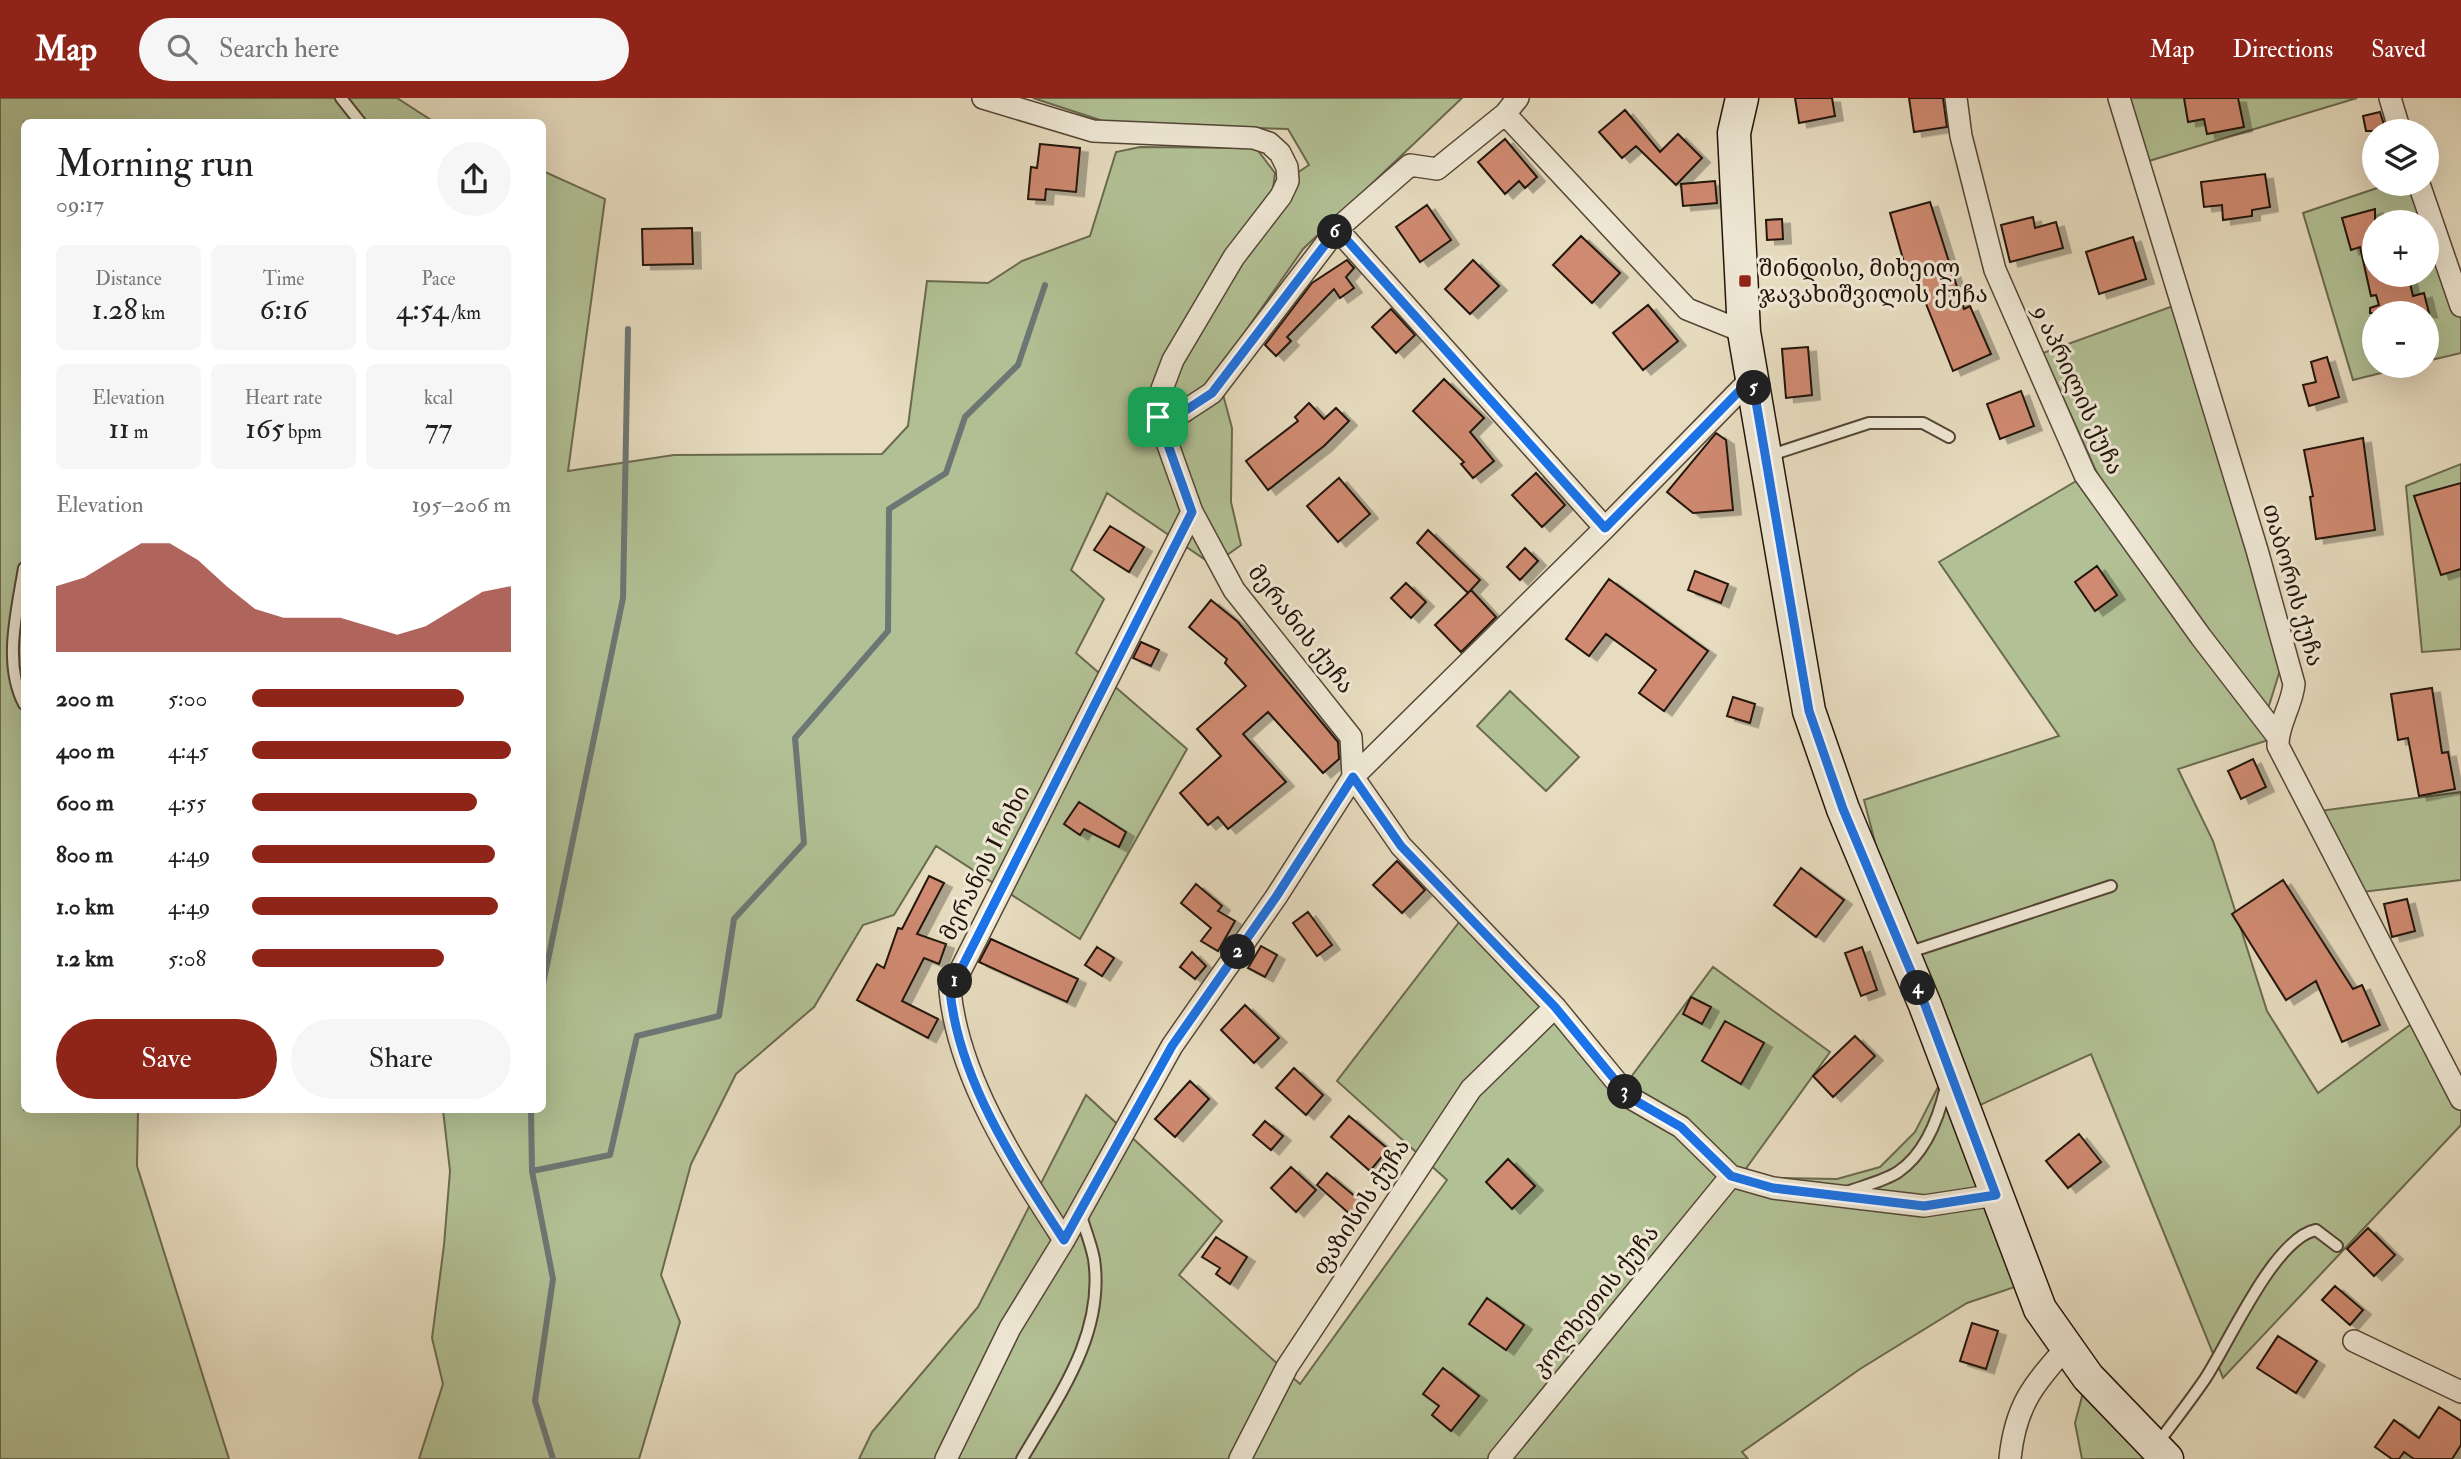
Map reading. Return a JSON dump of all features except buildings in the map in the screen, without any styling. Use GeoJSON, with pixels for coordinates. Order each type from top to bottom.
{"type":"FeatureCollection","features":[{"type":"Feature","properties":{"kind":"main road"},"geometry":{"type":"LineString","coordinates":[[1742,98],[1734,133],[1744,332],[1809,711],[1843,809],[1904,954],[2040,1309],[2088,1377],[2161,1453]]}},
{"type":"Feature","properties":{"kind":"street"},"geometry":{"type":"LineString","coordinates":[[983,98],[1093,131],[1254,138],[1269,143],[1280,153],[1287,167],[1285,189],[1234,257],[1202,316],[1173,360],[1162,389],[1158,417],[1183,412],[1212,393],[1337,229],[1410,165],[1437,169],[1512,106],[1687,309],[1744,332]]}},
{"type":"Feature","properties":{"kind":"street","name":"9 აპრილის ქუჩა"},"geometry":{"type":"LineString","coordinates":[[1956,98],[1961,136],[1994,270],[2085,475],[2201,637],[2278,737]]}},
{"type":"Feature","properties":{"kind":"street","name":"თაბორის ქუჩა"},"geometry":{"type":"LineString","coordinates":[[2119,98],[2257,550],[2294,684],[2292,699],[2278,737]]}},
{"type":"Feature","properties":{"kind":"street"},"geometry":{"type":"LineString","coordinates":[[2390,98],[2396,119]]}},
{"type":"Feature","properties":{"kind":"street"},"geometry":{"type":"LineString","coordinates":[[2423,196],[2461,306]]}},
{"type":"Feature","properties":{"kind":"street"},"geometry":{"type":"LineString","coordinates":[[1337,229],[1605,528]]}},
{"type":"Feature","properties":{"kind":"street"},"geometry":{"type":"LineString","coordinates":[[946,1459],[1010,1328],[1064,1240],[1079,1208],[1172,1046],[1276,897],[1353,777],[1605,528],[1752,378]]}},
{"type":"Feature","properties":{"kind":"street","name":"მერანის ქუჩა"},"geometry":{"type":"LineString","coordinates":[[1158,417],[1192,512],[1234,590],[1351,737],[1353,777]]}},
{"type":"Feature","properties":{"kind":"street","name":"მერანის I ჩიხი"},"geometry":{"type":"LineString","coordinates":[[1064,1240],[1003,1146],[953,1026],[950,991],[1192,512]]}},
{"type":"Feature","properties":{"kind":"street"},"geometry":{"type":"LineString","coordinates":[[2278,737],[2278,746],[2461,1099]]}},
{"type":"Feature","properties":{"kind":"street"},"geometry":{"type":"LineString","coordinates":[[1353,777],[1401,846],[1555,1007],[1629,1097],[1681,1127],[1731,1176],[1773,1188],[1924,1206],[1996,1195]]}},
{"type":"Feature","properties":{"kind":"street","name":"ფაზისის ქუჩა"},"geometry":{"type":"LineString","coordinates":[[1240,1459],[1287,1367],[1471,1089],[1555,1007]]}},
{"type":"Feature","properties":{"kind":"street","name":"კოლხეთის ქუჩა"},"geometry":{"type":"LineString","coordinates":[[1499,1459],[1731,1176]]}},
{"type":"Feature","properties":{"kind":"street"},"geometry":{"type":"LineString","coordinates":[[2354,1341],[2461,1392]]}},
{"type":"Feature","properties":{"kind":"street"},"geometry":{"type":"LineString","coordinates":[[2010,1459],[2012,1431],[2032,1385],[2067,1347]]}},
{"type":"Feature","properties":{"kind":"lane"},"geometry":{"type":"LineString","coordinates":[[341,98],[358,119]]}},
{"type":"Feature","properties":{"kind":"lane"},"geometry":{"type":"LineString","coordinates":[[1765,457],[1869,423],[1923,423],[1949,437]]}},
{"type":"Feature","properties":{"kind":"lane"},"geometry":{"type":"LineString","coordinates":[[21,585],[14,625],[16,687],[21,698]]}},
{"type":"Feature","properties":{"kind":"lane"},"geometry":{"type":"LineString","coordinates":[[1904,954],[2110,886]]}},
{"type":"Feature","properties":{"kind":"lane"},"geometry":{"type":"LineString","coordinates":[[1837,1195],[1898,1172],[1920,1151],[1941,1109],[1949,1070]]}},
{"type":"Feature","properties":{"kind":"lane"},"geometry":{"type":"LineString","coordinates":[[1022,1459],[1089,1336],[1095,1298],[1094,1258],[1079,1208]]}},
{"type":"Feature","properties":{"kind":"lane"},"geometry":{"type":"LineString","coordinates":[[2161,1453],[2250,1298],[2292,1243],[2304,1232],[2316,1230],[2337,1246]]}},
{"type":"Feature","properties":{"kind":"green space"},"geometry":{"type":"Polygon","coordinates":[[[0,98],[397,98],[429,119],[21,119],[21,1113],[138,1113],[137,1166],[229,1459],[0,1459],[0,98]]]}},
{"type":"Feature","properties":{"kind":"green space"},"geometry":{"type":"Polygon","coordinates":[[[1033,98],[1462,98],[1303,249],[1217,372],[1232,428],[1231,502],[1241,545],[1213,565],[1107,493],[1071,570],[1104,599],[1076,653],[1187,749],[1080,939],[936,846],[894,915],[863,925],[814,1007],[736,1074],[691,1164],[661,1275],[680,1322],[639,1459],[419,1459],[443,1384],[432,1338],[450,1171],[443,1113],[546,1113],[546,172],[605,199],[568,471],[674,455],[882,454],[908,426],[927,281],[988,283],[1022,261],[1090,236],[1116,152],[1140,147],[1256,148],[1275,173],[1273,189],[1309,165],[1288,129],[1109,123],[1033,98]]]}},
{"type":"Feature","properties":{"kind":"green space"},"geometry":{"type":"Polygon","coordinates":[[[2119,98],[2357,98],[2139,164],[2119,98]]]}},
{"type":"Feature","properties":{"kind":"green space"},"geometry":{"type":"Polygon","coordinates":[[[2362,193],[2362,196],[2423,196],[2428,210],[2362,210],[2362,287],[2439,287],[2439,242],[2461,306],[2461,353],[2439,358],[2439,301],[2362,301],[2362,378],[2353,380],[2303,213],[2362,193]]]}},
{"type":"Feature","properties":{"kind":"green space"},"geometry":{"type":"Polygon","coordinates":[[[2173,306],[2281,667],[2267,712],[2105,491],[2043,353],[2173,306]]]}},
{"type":"Feature","properties":{"kind":"green space"},"geometry":{"type":"Polygon","coordinates":[[[2461,464],[2461,649],[2422,652],[2406,486],[2461,464]]]}},
{"type":"Feature","properties":{"kind":"green space"},"geometry":{"type":"Polygon","coordinates":[[[2078,480],[2278,737],[2178,769],[2213,841],[2267,1011],[2318,1093],[2418,1019],[2461,1099],[2461,1125],[2223,1378],[2091,1054],[1965,1112],[1904,954],[1864,800],[2059,736],[1939,562],[2078,480]]]}},
{"type":"Feature","properties":{"kind":"green space"},"geometry":{"type":"Polygon","coordinates":[[[1510,691],[1579,757],[1546,791],[1477,726],[1510,691]]]}},
{"type":"Feature","properties":{"kind":"green space"},"geometry":{"type":"Polygon","coordinates":[[[2461,792],[2461,880],[2354,893],[2312,812],[2461,792]]]}},
{"type":"Feature","properties":{"kind":"green space"},"geometry":{"type":"Polygon","coordinates":[[[1460,921],[1625,1085],[1713,967],[1830,1052],[1745,1170],[1773,1178],[1837,1179],[1880,1167],[1915,1132],[1938,1087],[2018,1286],[1967,1303],[1860,1369],[1742,1452],[1748,1459],[859,1459],[872,1432],[978,1307],[1086,1095],[1222,1221],[1179,1275],[1300,1384],[1447,1180],[1337,1081],[1460,921]]]}},
{"type":"Feature","properties":{"kind":"green space"},"geometry":{"type":"Polygon","coordinates":[[[2084,1389],[2152,1459],[2082,1459],[2075,1423],[2084,1389]]]}},
{"type":"Feature","properties":{"kind":"waterway"},"geometry":{"type":"LineString","coordinates":[[553,1459],[535,1401],[553,1279],[532,1171],[610,1155],[637,1036],[719,1016],[734,919],[804,843],[795,738],[888,631],[889,509],[946,473],[965,417],[1018,365],[1045,285]]}},
{"type":"Feature","properties":{"kind":"waterway"},"geometry":{"type":"LineString","coordinates":[[546,970],[623,598],[628,329]]}},
{"type":"Feature","properties":{"kind":"waterway"},"geometry":{"type":"LineString","coordinates":[[531,1113],[532,1171]]}},
{"type":"Feature","properties":{"kind":"place","name":"შინდისი, მიხეილ ჯავახიშვილის ქუჩა"},"geometry":{"type":"Point","coordinates":[1745,281]}},
{"type":"Feature","properties":{"kind":"route"},"geometry":{"type":"LineString","coordinates":[[1337,229],[1605,528],[1752,378],[1809,711],[1843,809],[1925,1005],[1996,1195],[1924,1206],[1773,1188],[1731,1176],[1681,1127],[1629,1097],[1555,1007],[1401,846],[1353,777],[1276,897],[1172,1046],[1079,1208],[1064,1240],[1003,1146],[953,1026],[950,991],[1192,512],[1158,417],[1183,412],[1212,393],[1337,229]]}}]}
